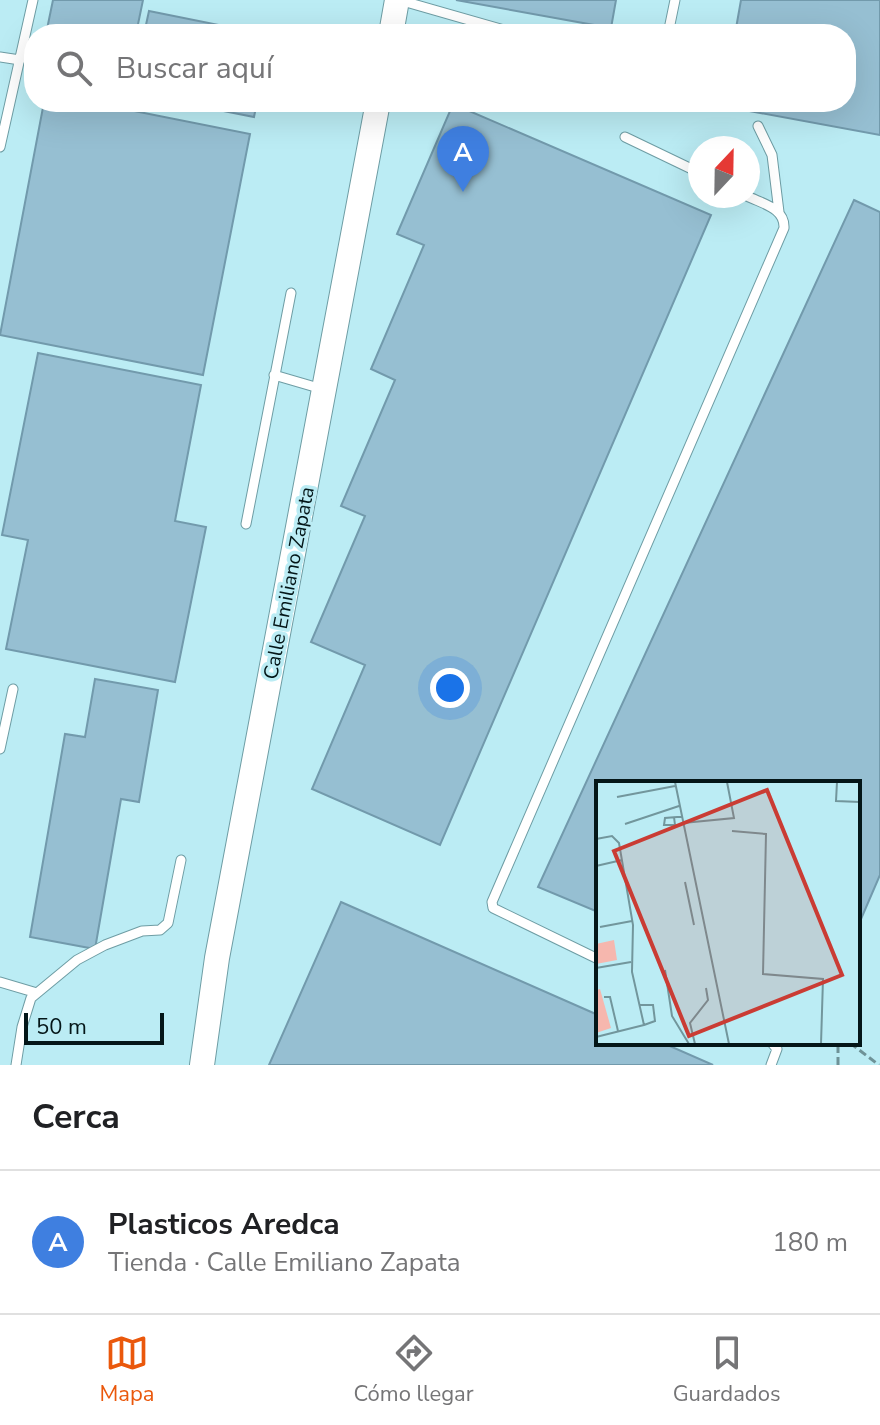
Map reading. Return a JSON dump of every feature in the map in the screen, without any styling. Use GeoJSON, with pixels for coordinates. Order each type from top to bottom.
{"type":"FeatureCollection","features":[{"type":"Feature","properties":{"kind":"street"},"geometry":{"type":"LineString","coordinates":[[393,24],[398,0]]}},
{"type":"Feature","properties":{"kind":"street","name":"Calle Emiliano Zapata"},"geometry":{"type":"LineString","coordinates":[[202,1065],[217,958],[376,112]]}},
{"type":"Feature","properties":{"kind":"lane"},"geometry":{"type":"LineString","coordinates":[[28,24],[33,0]]}},
{"type":"Feature","properties":{"kind":"lane"},"geometry":{"type":"LineString","coordinates":[[398,0],[483,24]]}},
{"type":"Feature","properties":{"kind":"lane"},"geometry":{"type":"LineString","coordinates":[[670,24],[675,0]]}},
{"type":"Feature","properties":{"kind":"lane"},"geometry":{"type":"LineString","coordinates":[[0,147],[24,42]]}},
{"type":"Feature","properties":{"kind":"lane"},"geometry":{"type":"LineString","coordinates":[[0,57],[20,60]]}},
{"type":"Feature","properties":{"kind":"lane"},"geometry":{"type":"LineString","coordinates":[[758,126],[772,155],[779,212]]}},
{"type":"Feature","properties":{"kind":"lane"},"geometry":{"type":"LineString","coordinates":[[625,137],[688,167]]}},
{"type":"Feature","properties":{"kind":"lane"},"geometry":{"type":"LineString","coordinates":[[596,958],[493,908],[492,902],[784,228],[785,220],[779,212],[760,202]]}},
{"type":"Feature","properties":{"kind":"lane"},"geometry":{"type":"LineString","coordinates":[[246,524],[291,293]]}},
{"type":"Feature","properties":{"kind":"lane"},"geometry":{"type":"LineString","coordinates":[[274,375],[325,390]]}},
{"type":"Feature","properties":{"kind":"lane"},"geometry":{"type":"LineString","coordinates":[[0,749],[13,689]]}},
{"type":"Feature","properties":{"kind":"lane"},"geometry":{"type":"LineString","coordinates":[[16,1065],[22,1027],[31,998],[77,960],[142,931],[160,930],[168,923],[181,860]]}},
{"type":"Feature","properties":{"kind":"lane"},"geometry":{"type":"LineString","coordinates":[[0,982],[37,993]]}},
{"type":"Feature","properties":{"kind":"lane"},"geometry":{"type":"LineString","coordinates":[[771,1065],[777,1050],[773,1045]]}},
{"type":"Feature","properties":{"kind":"path"},"geometry":{"type":"LineString","coordinates":[[853,1045],[879,1065]]}},
{"type":"Feature","properties":{"kind":"building"},"geometry":{"type":"Polygon","coordinates":[[[53,0],[143,0],[138,24],[48,24],[53,0]]]}},
{"type":"Feature","properties":{"kind":"building"},"geometry":{"type":"Polygon","coordinates":[[[456,0],[616,0],[612,24],[589,24],[456,0]]]}},
{"type":"Feature","properties":{"kind":"building"},"geometry":{"type":"Polygon","coordinates":[[[741,0],[880,0],[880,135],[755,112],[856,112],[856,24],[737,24],[741,0]]]}},
{"type":"Feature","properties":{"kind":"building"},"geometry":{"type":"Polygon","coordinates":[[[149,11],[214,24],[146,24],[149,11]]]}},
{"type":"Feature","properties":{"kind":"building"},"geometry":{"type":"Polygon","coordinates":[[[42,112],[139,112],[250,134],[203,375],[0,335],[42,112]]]}},
{"type":"Feature","properties":{"kind":"building"},"geometry":{"type":"Polygon","coordinates":[[[229,112],[255,112],[254,117],[229,112]]]}},
{"type":"Feature","properties":{"kind":"building"},"geometry":{"type":"Polygon","coordinates":[[[450,112],[472,112],[688,205],[688,208],[711,215],[440,845],[312,789],[365,665],[311,642],[365,516],[341,506],[395,380],[371,369],[424,245],[397,234],[450,112]]]}},
{"type":"Feature","properties":{"kind":"building"},"geometry":{"type":"Polygon","coordinates":[[[854,200],[880,212],[880,875],[860,921],[860,781],[596,781],[596,911],[538,887],[854,200]]]}},
{"type":"Feature","properties":{"kind":"building"},"geometry":{"type":"Polygon","coordinates":[[[38,353],[201,385],[175,521],[206,527],[175,682],[6,649],[28,540],[2,535],[38,353]]]}},
{"type":"Feature","properties":{"kind":"building"},"geometry":{"type":"Polygon","coordinates":[[[95,679],[158,690],[139,802],[121,799],[95,949],[30,937],[65,734],[85,737],[95,679]]]}},
{"type":"Feature","properties":{"kind":"building"},"geometry":{"type":"Polygon","coordinates":[[[341,902],[596,1014],[596,1045],[668,1045],[713,1065],[269,1065],[341,902]]]}},
{"type":"Feature","properties":{"kind":"place","name":"Plasticos Aredca"},"geometry":{"type":"Point","coordinates":[463,192]}}]}
